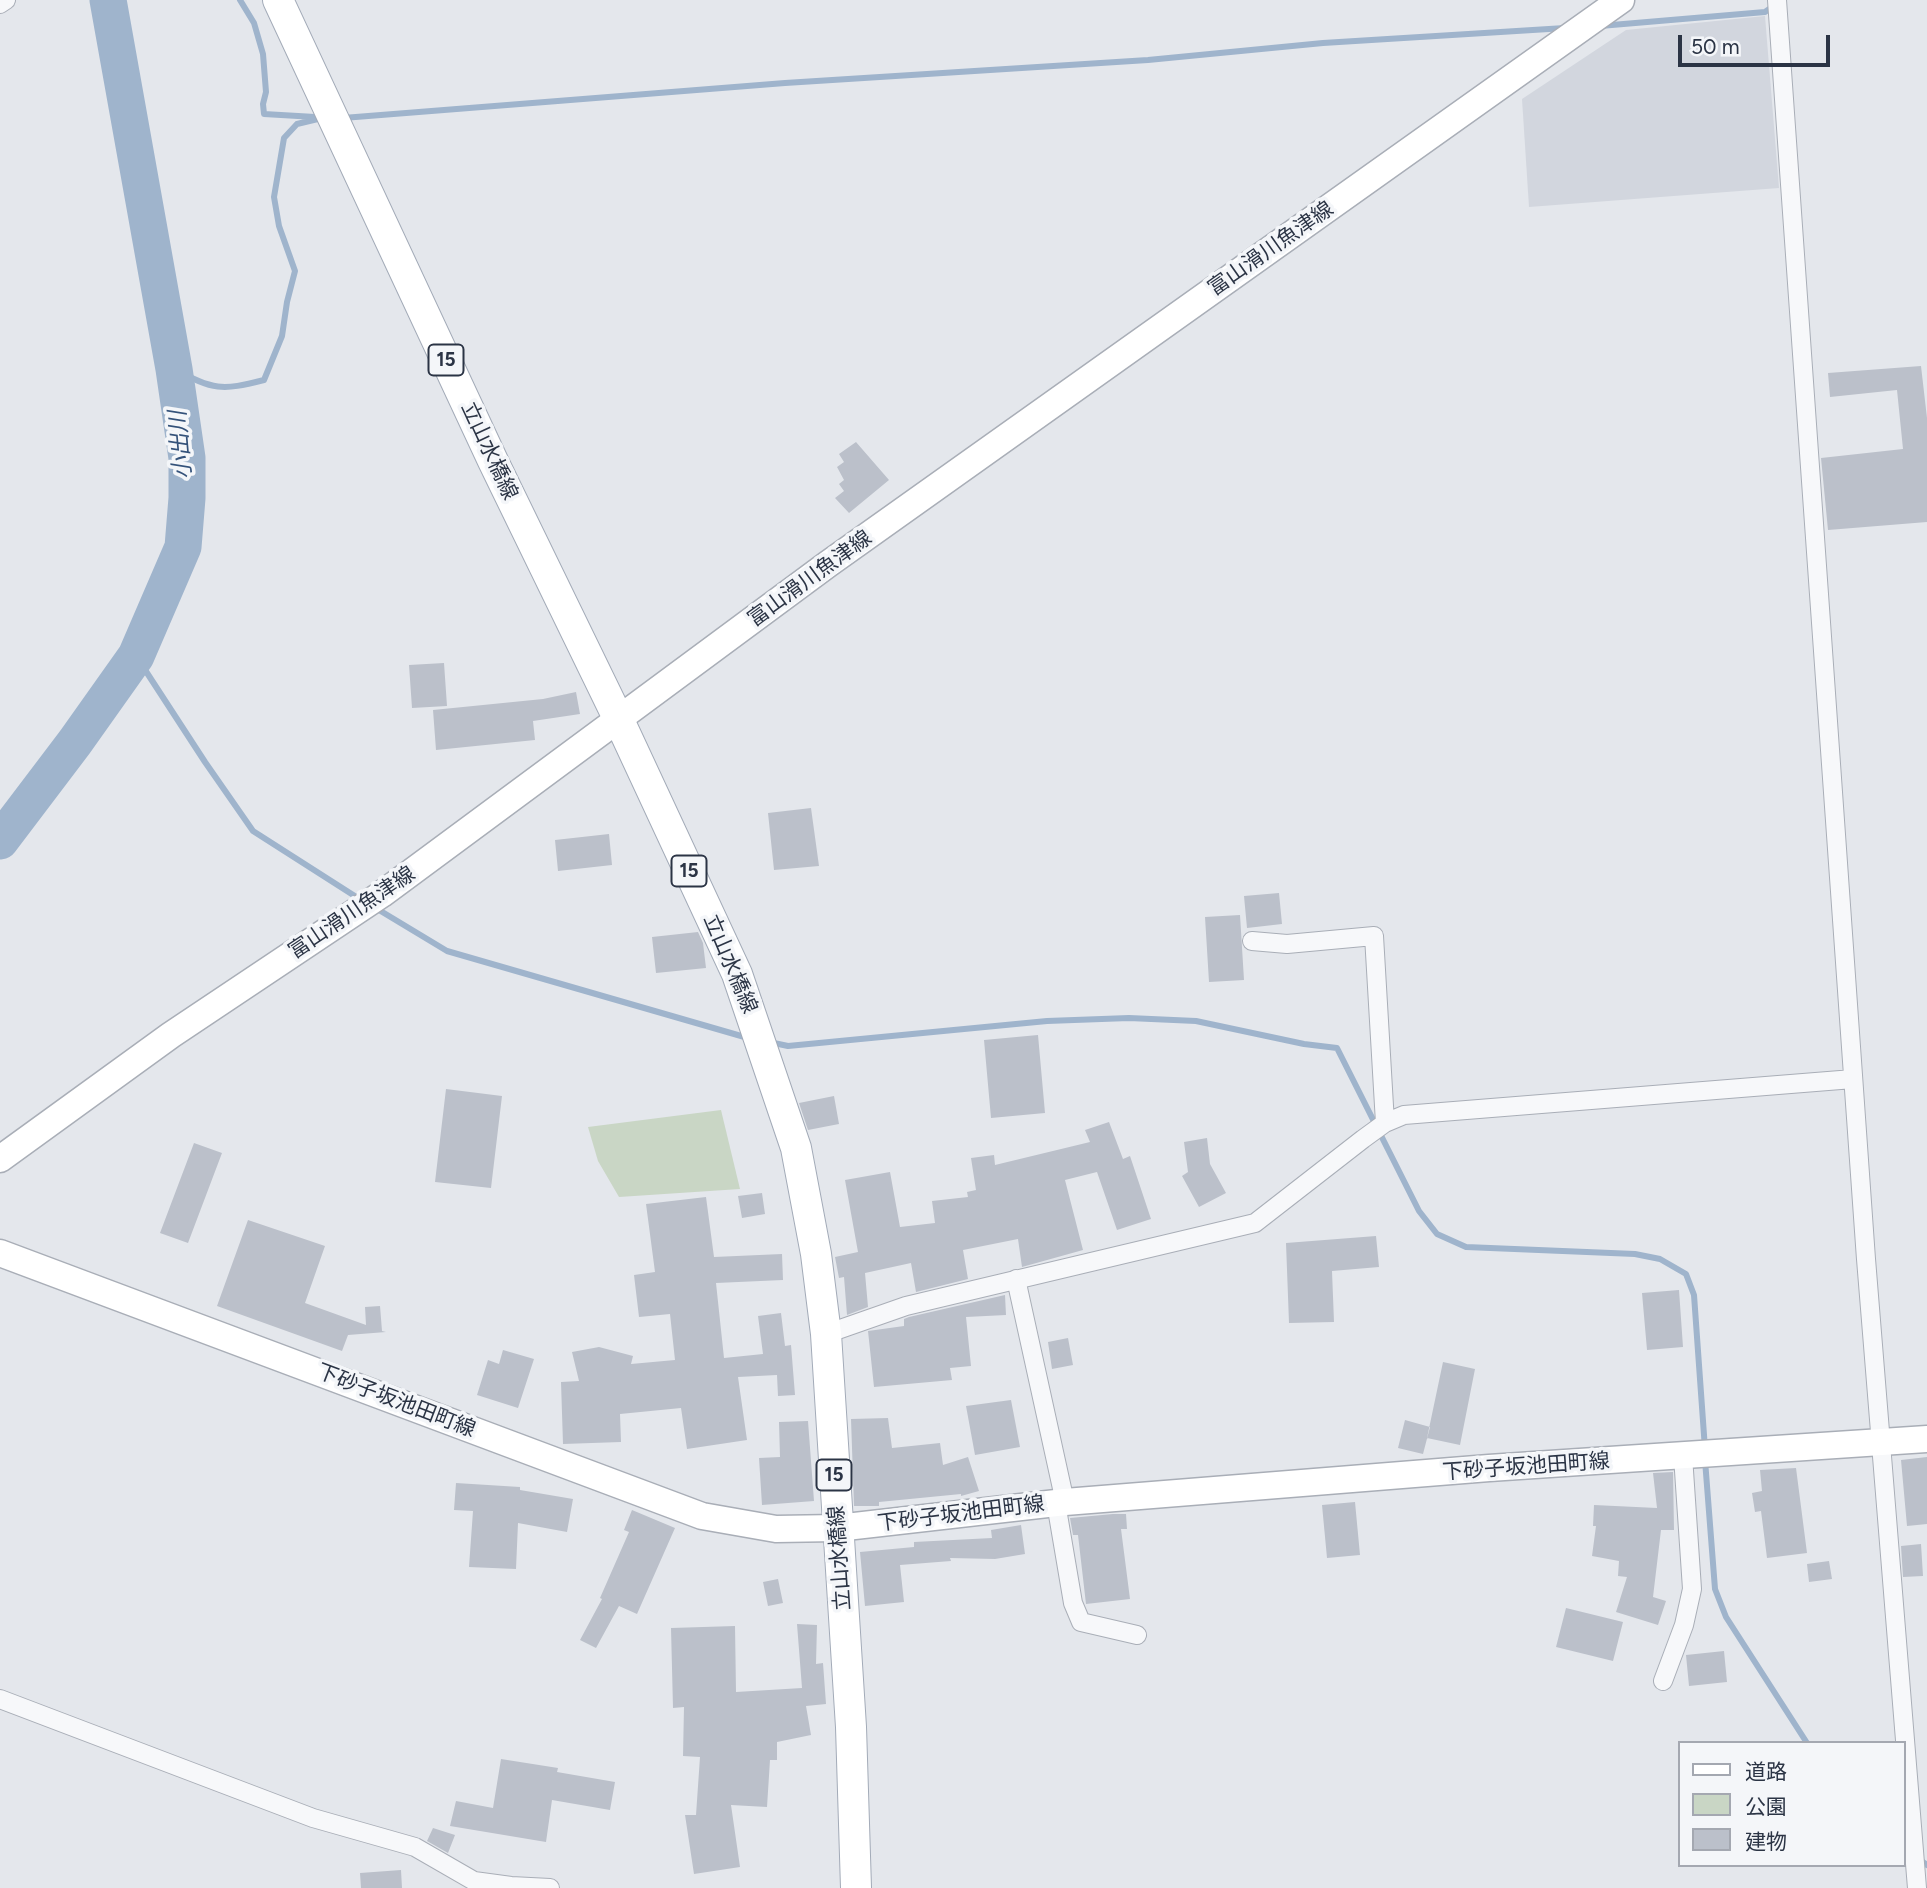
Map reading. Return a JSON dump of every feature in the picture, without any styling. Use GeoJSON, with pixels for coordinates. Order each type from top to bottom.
{"type":"FeatureCollection","features":[{"type":"Feature","properties":{"kind":"main road","name":"立山水橋線"},"geometry":{"type":"LineString","coordinates":[[278,0],[737,974],[796,1148],[817,1254],[826,1334],[851,1727],[856,1888]]}},
{"type":"Feature","properties":{"kind":"main road","name":"富山滑川魚津線"},"geometry":{"type":"LineString","coordinates":[[0,1159],[171,1035],[382,894],[851,548],[1621,0]]}},
{"type":"Feature","properties":{"kind":"main road","name":"下砂子坂池田町線"},"geometry":{"type":"LineString","coordinates":[[0,1253],[702,1516],[776,1529],[837,1528],[1060,1503],[1489,1468],[1927,1439]]}},
{"type":"Feature","properties":{"kind":"street"},"geometry":{"type":"LineString","coordinates":[[0,4],[6,0]]}},
{"type":"Feature","properties":{"kind":"street"},"geometry":{"type":"LineString","coordinates":[[1777,0],[1853,1079],[1905,1741]]}},
{"type":"Feature","properties":{"kind":"street"},"geometry":{"type":"LineString","coordinates":[[1252,941],[1287,944],[1374,936],[1385,1123]]}},
{"type":"Feature","properties":{"kind":"street"},"geometry":{"type":"LineString","coordinates":[[826,1334],[906,1306],[1255,1223],[1385,1123],[1404,1115],[1853,1079]]}},
{"type":"Feature","properties":{"kind":"street"},"geometry":{"type":"LineString","coordinates":[[1016,1279],[1060,1503],[1073,1603],[1082,1622],[1137,1635]]}},
{"type":"Feature","properties":{"kind":"street"},"geometry":{"type":"LineString","coordinates":[[1663,1681],[1684,1625],[1692,1589],[1683,1456]]}},
{"type":"Feature","properties":{"kind":"street"},"geometry":{"type":"LineString","coordinates":[[0,1699],[313,1818],[415,1847],[474,1881],[550,1888]]}},
{"type":"Feature","properties":{"kind":"street"},"geometry":{"type":"LineString","coordinates":[[1906,1752],[1917,1888]]}},
{"type":"Feature","properties":{"kind":"shaded area"},"geometry":{"type":"Polygon","coordinates":[[[1765,16],[1779,188],[1529,207],[1522,99],[1626,30],[1765,16]]]}},
{"type":"Feature","properties":{"kind":"green space"},"geometry":{"type":"Polygon","coordinates":[[[721,1110],[740,1189],[619,1197],[598,1161],[588,1127],[721,1110]]]}},
{"type":"Feature","properties":{"kind":"building"},"geometry":{"type":"Polygon","coordinates":[[[1921,366],[1927,418],[1927,522],[1828,530],[1821,458],[1903,449],[1897,390],[1830,397],[1828,373],[1921,366]]]}},
{"type":"Feature","properties":{"kind":"building"},"geometry":{"type":"Polygon","coordinates":[[[856,442],[889,480],[849,513],[835,498],[844,491],[839,484],[844,480],[837,467],[844,462],[839,454],[856,442]]]}},
{"type":"Feature","properties":{"kind":"building"},"geometry":{"type":"Polygon","coordinates":[[[444,663],[447,706],[412,708],[409,665],[444,663]]]}},
{"type":"Feature","properties":{"kind":"building"},"geometry":{"type":"Polygon","coordinates":[[[576,692],[580,714],[533,721],[535,740],[436,750],[433,710],[543,699],[576,692]]]}},
{"type":"Feature","properties":{"kind":"building"},"geometry":{"type":"Polygon","coordinates":[[[811,808],[819,866],[774,870],[768,813],[811,808]]]}},
{"type":"Feature","properties":{"kind":"building"},"geometry":{"type":"Polygon","coordinates":[[[609,834],[612,865],[558,871],[555,840],[609,834]]]}},
{"type":"Feature","properties":{"kind":"building"},"geometry":{"type":"Polygon","coordinates":[[[1279,893],[1282,924],[1247,928],[1244,896],[1279,893]]]}},
{"type":"Feature","properties":{"kind":"building"},"geometry":{"type":"Polygon","coordinates":[[[1240,915],[1244,980],[1209,982],[1205,917],[1240,915]]]}},
{"type":"Feature","properties":{"kind":"building"},"geometry":{"type":"Polygon","coordinates":[[[698,932],[703,943],[706,968],[656,973],[652,937],[698,932]]]}},
{"type":"Feature","properties":{"kind":"building"},"geometry":{"type":"Polygon","coordinates":[[[1038,1035],[1045,1113],[991,1118],[984,1040],[1038,1035]]]}},
{"type":"Feature","properties":{"kind":"building"},"geometry":{"type":"Polygon","coordinates":[[[446,1089],[502,1096],[491,1188],[435,1182],[446,1089]]]}},
{"type":"Feature","properties":{"kind":"building"},"geometry":{"type":"Polygon","coordinates":[[[834,1096],[839,1124],[808,1130],[799,1103],[834,1096]]]}},
{"type":"Feature","properties":{"kind":"building"},"geometry":{"type":"Polygon","coordinates":[[[1109,1122],[1123,1159],[1130,1156],[1151,1219],[1117,1230],[1097,1172],[1065,1180],[1083,1250],[1022,1267],[1018,1239],[963,1250],[968,1279],[916,1292],[911,1263],[865,1273],[868,1307],[847,1315],[844,1277],[839,1278],[835,1257],[858,1252],[845,1180],[890,1172],[900,1227],[935,1223],[932,1201],[968,1197],[967,1192],[976,1190],[971,1158],[994,1155],[995,1165],[1090,1142],[1085,1130],[1109,1122]]]}},
{"type":"Feature","properties":{"kind":"building"},"geometry":{"type":"Polygon","coordinates":[[[1207,1138],[1210,1164],[1226,1193],[1199,1207],[1182,1176],[1188,1172],[1184,1142],[1207,1138]]]}},
{"type":"Feature","properties":{"kind":"building"},"geometry":{"type":"Polygon","coordinates":[[[194,1143],[222,1153],[188,1243],[160,1233],[194,1143]]]}},
{"type":"Feature","properties":{"kind":"building"},"geometry":{"type":"Polygon","coordinates":[[[762,1193],[765,1214],[742,1218],[738,1196],[762,1193]]]}},
{"type":"Feature","properties":{"kind":"building"},"geometry":{"type":"Polygon","coordinates":[[[706,1197],[714,1257],[782,1254],[783,1280],[716,1283],[724,1358],[763,1354],[758,1316],[781,1313],[785,1346],[791,1345],[795,1395],[778,1396],[777,1375],[738,1377],[747,1440],[687,1449],[681,1408],[620,1414],[621,1442],[563,1444],[561,1382],[579,1381],[572,1352],[599,1347],[633,1356],[631,1364],[675,1360],[670,1314],[639,1317],[634,1275],[655,1272],[646,1204],[706,1197]]]}},
{"type":"Feature","properties":{"kind":"building"},"geometry":{"type":"Polygon","coordinates":[[[248,1220],[325,1246],[305,1303],[366,1325],[365,1307],[380,1306],[382,1331],[386,1332],[348,1335],[342,1351],[217,1306],[248,1220]]]}},
{"type":"Feature","properties":{"kind":"building"},"geometry":{"type":"Polygon","coordinates":[[[1376,1236],[1379,1267],[1332,1271],[1334,1322],[1289,1323],[1286,1243],[1376,1236]]]}},
{"type":"Feature","properties":{"kind":"building"},"geometry":{"type":"Polygon","coordinates":[[[1679,1290],[1683,1347],[1647,1350],[1642,1293],[1679,1290]]]}},
{"type":"Feature","properties":{"kind":"building"},"geometry":{"type":"Polygon","coordinates":[[[1005,1295],[1006,1315],[966,1317],[971,1366],[950,1368],[952,1380],[874,1387],[868,1331],[904,1326],[904,1319],[909,1317],[1005,1295]]]}},
{"type":"Feature","properties":{"kind":"building"},"geometry":{"type":"Polygon","coordinates":[[[1068,1338],[1073,1365],[1052,1369],[1048,1342],[1068,1338]]]}},
{"type":"Feature","properties":{"kind":"building"},"geometry":{"type":"Polygon","coordinates":[[[503,1350],[534,1359],[518,1408],[477,1395],[488,1360],[499,1364],[503,1350]]]}},
{"type":"Feature","properties":{"kind":"building"},"geometry":{"type":"Polygon","coordinates":[[[1443,1362],[1475,1369],[1460,1445],[1427,1438],[1443,1362]]]}},
{"type":"Feature","properties":{"kind":"building"},"geometry":{"type":"Polygon","coordinates":[[[1011,1400],[1020,1447],[975,1455],[966,1406],[1011,1400]]]}},
{"type":"Feature","properties":{"kind":"building"},"geometry":{"type":"Polygon","coordinates":[[[888,1418],[892,1448],[940,1443],[943,1465],[968,1457],[979,1491],[961,1496],[879,1502],[879,1506],[854,1506],[851,1419],[888,1418]]]}},
{"type":"Feature","properties":{"kind":"building"},"geometry":{"type":"Polygon","coordinates":[[[1405,1420],[1430,1427],[1423,1454],[1398,1448],[1405,1420]]]}},
{"type":"Feature","properties":{"kind":"building"},"geometry":{"type":"Polygon","coordinates":[[[808,1421],[814,1501],[762,1505],[759,1458],[780,1457],[779,1422],[808,1421]]]}},
{"type":"Feature","properties":{"kind":"building"},"geometry":{"type":"Polygon","coordinates":[[[1927,1457],[1927,1524],[1907,1526],[1901,1460],[1927,1457]]]}},
{"type":"Feature","properties":{"kind":"building"},"geometry":{"type":"Polygon","coordinates":[[[1796,1468],[1807,1553],[1767,1558],[1761,1511],[1755,1512],[1752,1493],[1762,1491],[1760,1470],[1796,1468]]]}},
{"type":"Feature","properties":{"kind":"building"},"geometry":{"type":"Polygon","coordinates":[[[1673,1472],[1674,1530],[1661,1530],[1653,1597],[1666,1601],[1658,1625],[1616,1612],[1627,1577],[1618,1576],[1619,1561],[1592,1556],[1596,1526],[1593,1526],[1594,1505],[1657,1508],[1653,1473],[1673,1472]]]}},
{"type":"Feature","properties":{"kind":"building"},"geometry":{"type":"Polygon","coordinates":[[[456,1483],[520,1487],[520,1490],[573,1499],[567,1532],[518,1523],[516,1569],[469,1567],[473,1511],[454,1510],[456,1483]]]}},
{"type":"Feature","properties":{"kind":"building"},"geometry":{"type":"Polygon","coordinates":[[[1355,1502],[1360,1555],[1327,1558],[1322,1505],[1355,1502]]]}},
{"type":"Feature","properties":{"kind":"building"},"geometry":{"type":"Polygon","coordinates":[[[632,1510],[675,1528],[637,1614],[619,1606],[596,1648],[580,1640],[602,1599],[600,1598],[629,1532],[624,1530],[632,1510]]]}},
{"type":"Feature","properties":{"kind":"building"},"geometry":{"type":"Polygon","coordinates":[[[1126,1514],[1127,1529],[1121,1529],[1130,1599],[1086,1604],[1078,1535],[1073,1535],[1070,1518],[1126,1514]]]}},
{"type":"Feature","properties":{"kind":"building"},"geometry":{"type":"Polygon","coordinates":[[[1021,1525],[1025,1554],[995,1559],[950,1558],[951,1561],[900,1565],[904,1602],[865,1606],[860,1552],[914,1547],[914,1542],[992,1538],[991,1530],[1021,1525]]]}},
{"type":"Feature","properties":{"kind":"building"},"geometry":{"type":"Polygon","coordinates":[[[1921,1544],[1923,1576],[1903,1577],[1901,1546],[1921,1544]]]}},
{"type":"Feature","properties":{"kind":"building"},"geometry":{"type":"Polygon","coordinates":[[[1829,1561],[1832,1579],[1809,1582],[1807,1564],[1829,1561]]]}},
{"type":"Feature","properties":{"kind":"building"},"geometry":{"type":"Polygon","coordinates":[[[778,1579],[783,1603],[768,1606],[763,1582],[778,1579]]]}},
{"type":"Feature","properties":{"kind":"building"},"geometry":{"type":"Polygon","coordinates":[[[1566,1608],[1623,1622],[1613,1661],[1556,1647],[1566,1608]]]}},
{"type":"Feature","properties":{"kind":"building"},"geometry":{"type":"Polygon","coordinates":[[[797,1624],[817,1625],[816,1664],[823,1663],[826,1704],[806,1706],[811,1735],[777,1742],[777,1760],[770,1760],[767,1807],[731,1805],[740,1867],[694,1874],[685,1815],[696,1815],[700,1757],[683,1756],[684,1707],[673,1708],[671,1628],[735,1626],[736,1692],[802,1688],[797,1624]]]}},
{"type":"Feature","properties":{"kind":"building"},"geometry":{"type":"Polygon","coordinates":[[[1724,1651],[1727,1682],[1689,1686],[1686,1655],[1724,1651]]]}},
{"type":"Feature","properties":{"kind":"building"},"geometry":{"type":"Polygon","coordinates":[[[501,1759],[558,1768],[557,1772],[615,1782],[610,1810],[552,1800],[546,1842],[450,1826],[456,1801],[493,1808],[501,1759]]]}},
{"type":"Feature","properties":{"kind":"building"},"geometry":{"type":"Polygon","coordinates":[[[433,1828],[455,1835],[448,1853],[427,1841],[433,1828]]]}},
{"type":"Feature","properties":{"kind":"building"},"geometry":{"type":"Polygon","coordinates":[[[401,1870],[402,1888],[361,1888],[360,1873],[401,1870]]]}},
{"type":"Feature","properties":{"kind":"waterway","name":"小出川"},"geometry":{"type":"LineString","coordinates":[[0,841],[136,656],[183,547],[187,458],[174,369],[108,0]]}},
{"type":"Feature","properties":{"kind":"waterway"},"geometry":{"type":"LineString","coordinates":[[240,0],[254,23],[263,54],[266,92],[264,114],[315,117]]}},
{"type":"Feature","properties":{"kind":"waterway"},"geometry":{"type":"LineString","coordinates":[[1600,26],[1765,12],[1775,5]]}},
{"type":"Feature","properties":{"kind":"waterway"},"geometry":{"type":"LineString","coordinates":[[343,118],[785,83],[1148,60],[1323,43],[1565,28]]}},
{"type":"Feature","properties":{"kind":"waterway"},"geometry":{"type":"LineString","coordinates":[[174,369],[209,385],[227,387],[264,380],[282,336],[295,271],[279,226],[274,197],[284,138],[297,124],[322,118]]}},
{"type":"Feature","properties":{"kind":"waterway"},"geometry":{"type":"LineString","coordinates":[[136,656],[253,831],[361,900]]}},
{"type":"Feature","properties":{"kind":"waterway"},"geometry":{"type":"LineString","coordinates":[[374,907],[447,951],[748,1038]]}},
{"type":"Feature","properties":{"kind":"waterway"},"geometry":{"type":"LineString","coordinates":[[769,1042],[788,1046],[1047,1021],[1129,1018],[1196,1021],[1304,1044],[1337,1048],[1419,1211],[1437,1234],[1466,1247],[1635,1254],[1660,1259],[1686,1274],[1694,1295],[1705,1449]]}},
{"type":"Feature","properties":{"kind":"waterway"},"geometry":{"type":"LineString","coordinates":[[1705,1460],[1715,1589],[1726,1617],[1806,1741]]}},
{"type":"Feature","properties":{"kind":"waterway"},"geometry":{"type":"LineString","coordinates":[[1906,1850],[1927,1865]]}}]}
